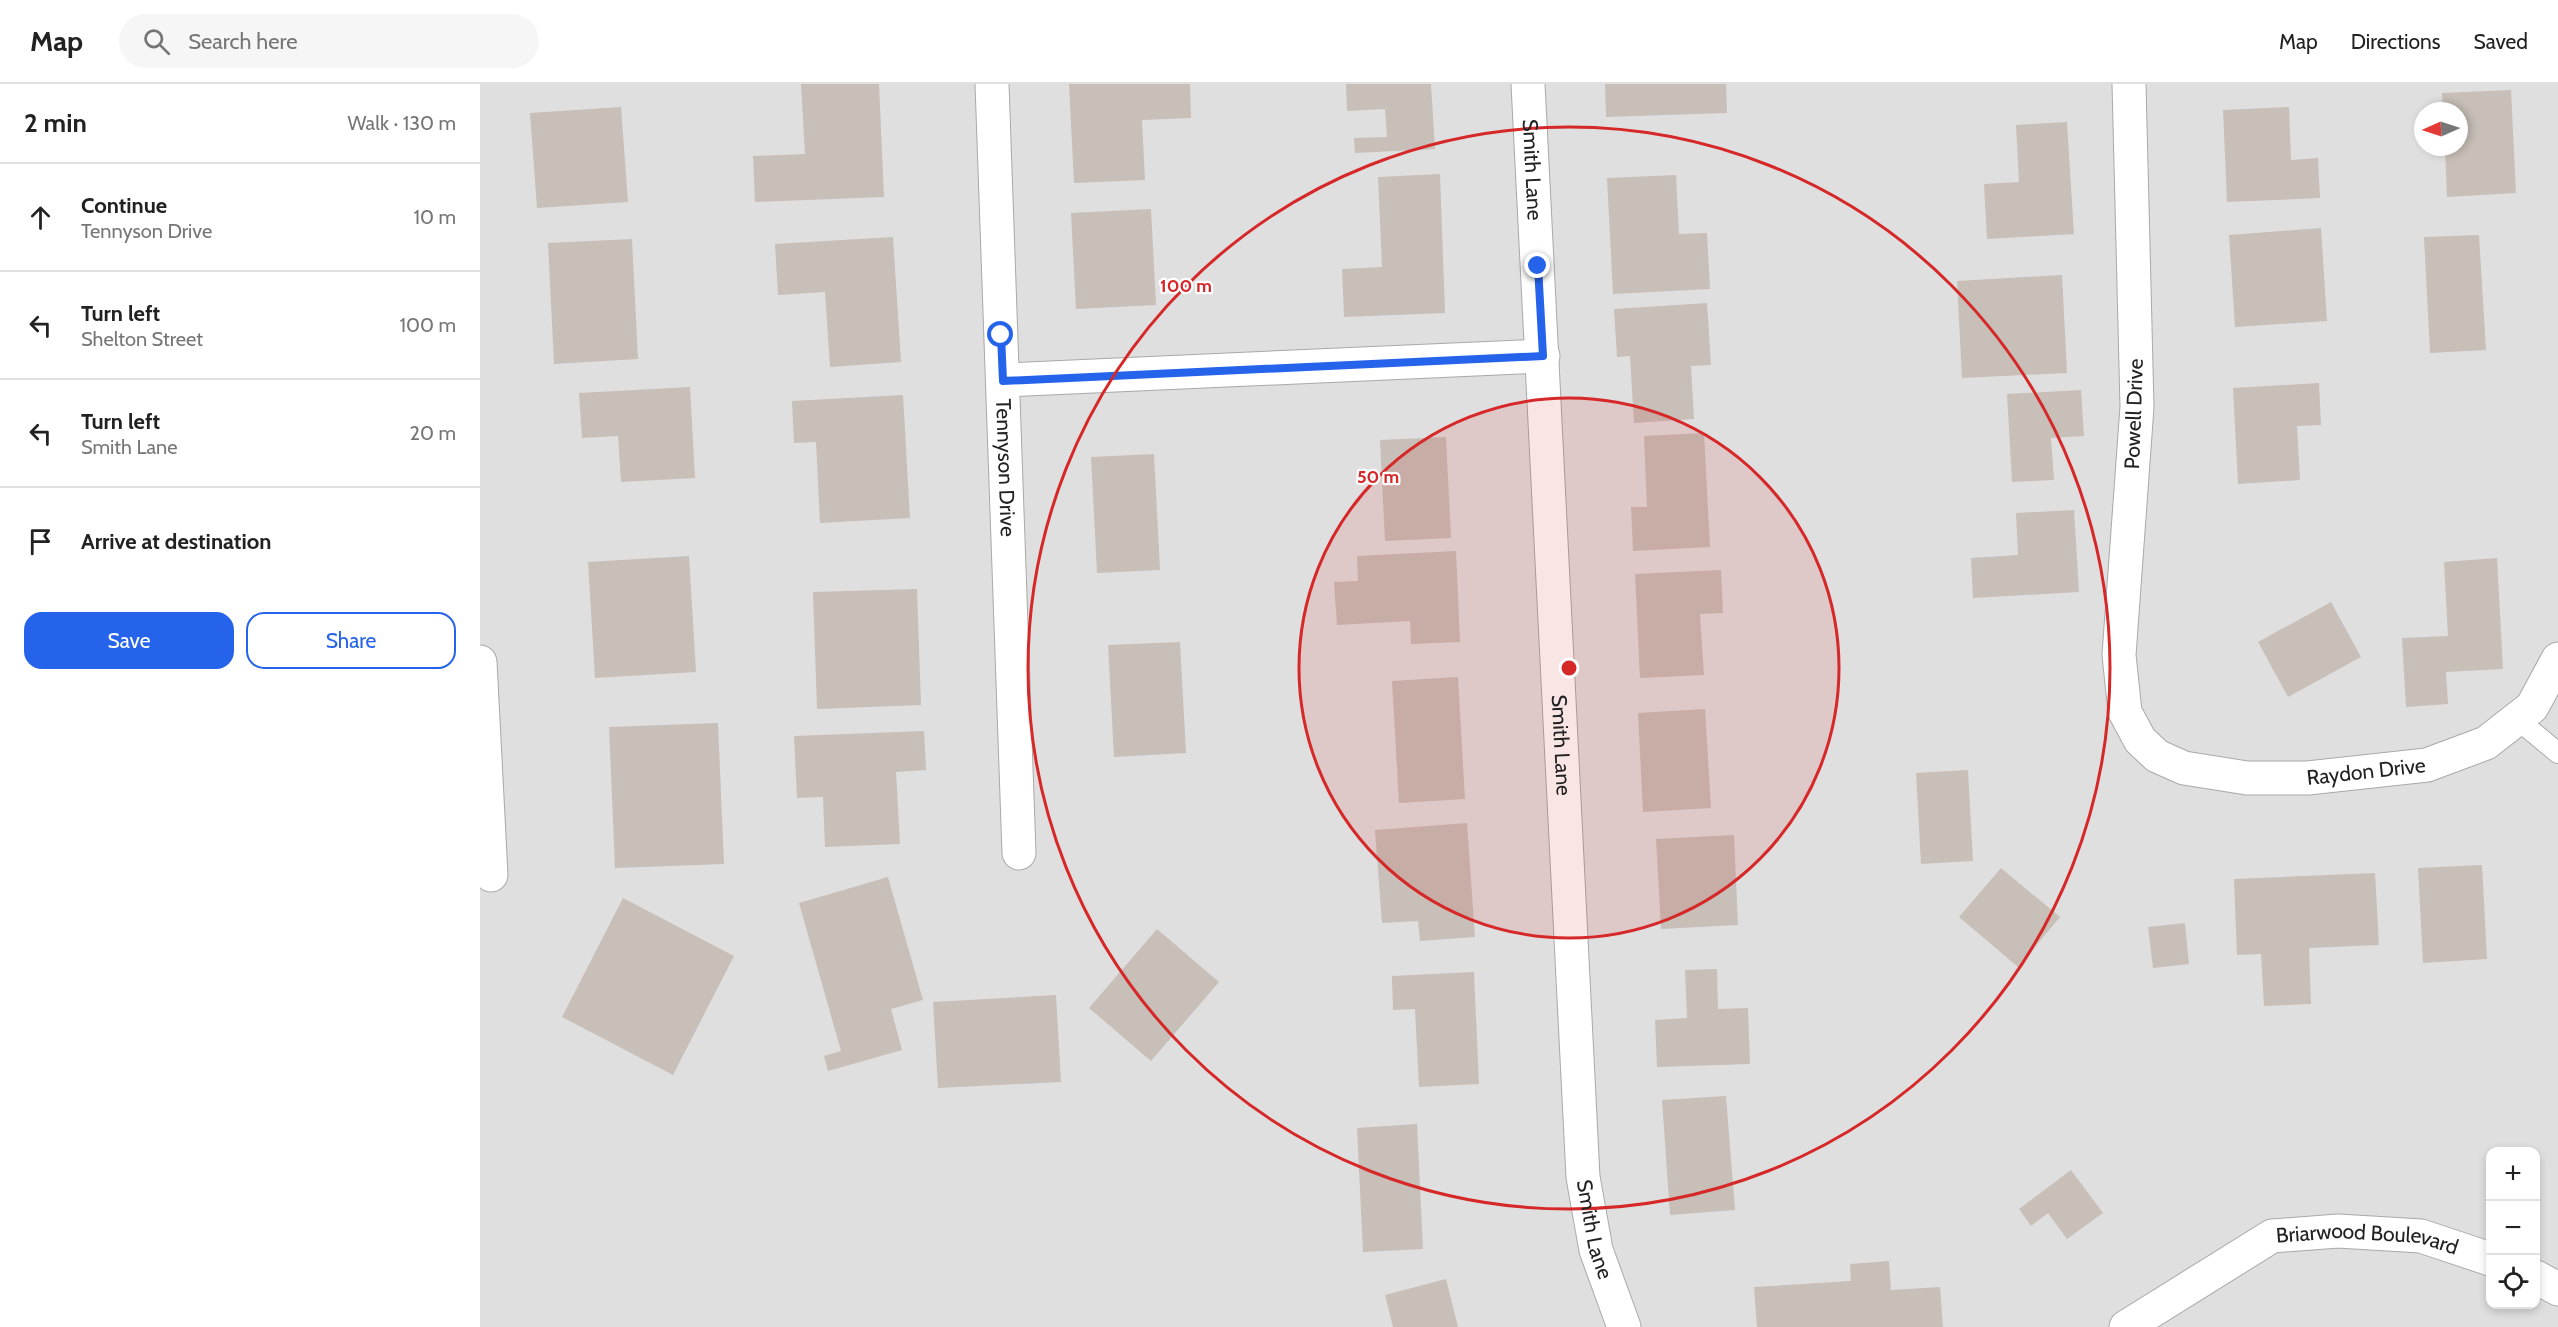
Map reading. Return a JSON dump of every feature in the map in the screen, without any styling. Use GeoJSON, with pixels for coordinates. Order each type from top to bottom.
{"type":"FeatureCollection","features":[{"type":"Feature","properties":{"kind":"street","name":"Tennyson Drive"},"geometry":{"type":"LineString","coordinates":[[992,84],[1020,852]]}},
{"type":"Feature","properties":{"kind":"street","name":"Smith Lane"},"geometry":{"type":"LineString","coordinates":[[1528,84],[1583,1177],[1596,1250],[1624,1327]]}},
{"type":"Feature","properties":{"kind":"street","name":"Powell Drive"},"geometry":{"type":"LineString","coordinates":[[2129,84],[2137,407],[2118,655],[2124,712],[2140,740]]}},
{"type":"Feature","properties":{"kind":"street"},"geometry":{"type":"LineString","coordinates":[[1003,381],[1543,356]]}},
{"type":"Feature","properties":{"kind":"street","name":"Raydon Drive"},"geometry":{"type":"LineString","coordinates":[[2140,740],[2157,756],[2184,768],[2247,778],[2308,778],[2427,765],[2486,743],[2532,707],[2558,659]]}},
{"type":"Feature","properties":{"kind":"street"},"geometry":{"type":"LineString","coordinates":[[480,662],[491,875]]}},
{"type":"Feature","properties":{"kind":"street","name":"Briarwood Boulevard"},"geometry":{"type":"LineString","coordinates":[[2126,1327],[2272,1236],[2338,1232],[2421,1236],[2486,1258]]}},
{"type":"Feature","properties":{"kind":"street"},"geometry":{"type":"LineString","coordinates":[[2540,1280],[2558,1289]]}},
{"type":"Feature","properties":{"kind":"lane"},"geometry":{"type":"LineString","coordinates":[[2517,719],[2558,753]]}},
{"type":"Feature","properties":{"kind":"shaded area"},"geometry":{"type":"Polygon","coordinates":[[[480,84],[2558,84],[2558,1327],[480,1327],[480,84]]]}},
{"type":"Feature","properties":{"kind":"building"},"geometry":{"type":"Polygon","coordinates":[[[801,84],[879,84],[884,197],[755,202],[753,156],[805,154],[801,84]]]}},
{"type":"Feature","properties":{"kind":"building"},"geometry":{"type":"Polygon","coordinates":[[[1069,84],[1190,84],[1191,118],[1142,120],[1145,180],[1074,183],[1069,84]]]}},
{"type":"Feature","properties":{"kind":"building"},"geometry":{"type":"Polygon","coordinates":[[[1346,84],[1431,84],[1435,149],[1355,153],[1354,138],[1387,137],[1385,109],[1347,111],[1346,84]]]}},
{"type":"Feature","properties":{"kind":"building"},"geometry":{"type":"Polygon","coordinates":[[[1605,84],[1726,84],[1727,113],[1606,117],[1605,84]]]}},
{"type":"Feature","properties":{"kind":"building"},"geometry":{"type":"Polygon","coordinates":[[[2511,90],[2516,193],[2447,197],[2445,156],[2468,156],[2468,102],[2442,102],[2442,93],[2511,90]]]}},
{"type":"Feature","properties":{"kind":"building"},"geometry":{"type":"Polygon","coordinates":[[[621,107],[628,202],[537,208],[530,113],[621,107]]]}},
{"type":"Feature","properties":{"kind":"building"},"geometry":{"type":"Polygon","coordinates":[[[2289,107],[2291,160],[2318,158],[2320,198],[2227,202],[2223,110],[2289,107]]]}},
{"type":"Feature","properties":{"kind":"building"},"geometry":{"type":"Polygon","coordinates":[[[2067,122],[2074,234],[1987,239],[1984,184],[2019,182],[2016,125],[2067,122]]]}},
{"type":"Feature","properties":{"kind":"building"},"geometry":{"type":"Polygon","coordinates":[[[1440,174],[1445,313],[1344,317],[1342,269],[1382,267],[1378,177],[1440,174]]]}},
{"type":"Feature","properties":{"kind":"building"},"geometry":{"type":"Polygon","coordinates":[[[1676,175],[1679,234],[1707,233],[1710,289],[1613,294],[1607,178],[1676,175]]]}},
{"type":"Feature","properties":{"kind":"building"},"geometry":{"type":"Polygon","coordinates":[[[1151,209],[1156,305],[1076,309],[1071,213],[1151,209]]]}},
{"type":"Feature","properties":{"kind":"building"},"geometry":{"type":"Polygon","coordinates":[[[2321,228],[2327,321],[2235,327],[2229,235],[2321,228]]]}},
{"type":"Feature","properties":{"kind":"building"},"geometry":{"type":"Polygon","coordinates":[[[2479,235],[2486,350],[2430,353],[2424,237],[2479,235]]]}},
{"type":"Feature","properties":{"kind":"building"},"geometry":{"type":"Polygon","coordinates":[[[893,237],[901,362],[830,367],[825,292],[778,295],[775,244],[893,237]]]}},
{"type":"Feature","properties":{"kind":"building"},"geometry":{"type":"Polygon","coordinates":[[[632,239],[638,359],[554,364],[548,243],[632,239]]]}},
{"type":"Feature","properties":{"kind":"building"},"geometry":{"type":"Polygon","coordinates":[[[2062,275],[2067,373],[1962,378],[1957,281],[2062,275]]]}},
{"type":"Feature","properties":{"kind":"building"},"geometry":{"type":"Polygon","coordinates":[[[1707,303],[1711,365],[1691,366],[1694,419],[1634,423],[1630,356],[1617,357],[1614,309],[1707,303]]]}},
{"type":"Feature","properties":{"kind":"building"},"geometry":{"type":"Polygon","coordinates":[[[2319,383],[2321,425],[2297,426],[2300,480],[2238,484],[2233,388],[2319,383]]]}},
{"type":"Feature","properties":{"kind":"building"},"geometry":{"type":"Polygon","coordinates":[[[690,387],[695,478],[621,482],[618,436],[582,438],[579,393],[690,387]]]}},
{"type":"Feature","properties":{"kind":"building"},"geometry":{"type":"Polygon","coordinates":[[[2081,390],[2084,436],[2051,438],[2054,480],[2012,482],[2007,394],[2081,390]]]}},
{"type":"Feature","properties":{"kind":"building"},"geometry":{"type":"Polygon","coordinates":[[[903,395],[910,518],[820,523],[816,442],[794,443],[792,401],[903,395]]]}},
{"type":"Feature","properties":{"kind":"building"},"geometry":{"type":"Polygon","coordinates":[[[1704,433],[1710,547],[1633,551],[1631,507],[1647,507],[1644,436],[1704,433]]]}},
{"type":"Feature","properties":{"kind":"building"},"geometry":{"type":"Polygon","coordinates":[[[1446,437],[1451,538],[1385,541],[1380,440],[1446,437]]]}},
{"type":"Feature","properties":{"kind":"building"},"geometry":{"type":"Polygon","coordinates":[[[1154,454],[1160,570],[1097,573],[1091,457],[1154,454]]]}},
{"type":"Feature","properties":{"kind":"building"},"geometry":{"type":"Polygon","coordinates":[[[2074,510],[2079,592],[1973,598],[1971,558],[2018,555],[2016,513],[2074,510]]]}},
{"type":"Feature","properties":{"kind":"building"},"geometry":{"type":"Polygon","coordinates":[[[1456,551],[1460,642],[1411,644],[1410,621],[1337,625],[1334,582],[1358,581],[1357,556],[1456,551]]]}},
{"type":"Feature","properties":{"kind":"building"},"geometry":{"type":"Polygon","coordinates":[[[689,556],[696,672],[595,678],[588,562],[689,556]]]}},
{"type":"Feature","properties":{"kind":"building"},"geometry":{"type":"Polygon","coordinates":[[[2497,558],[2503,669],[2446,672],[2448,704],[2406,707],[2402,638],[2448,636],[2444,562],[2497,558]]]}},
{"type":"Feature","properties":{"kind":"building"},"geometry":{"type":"Polygon","coordinates":[[[1721,570],[1723,613],[1700,614],[1704,675],[1640,678],[1635,574],[1721,570]]]}},
{"type":"Feature","properties":{"kind":"building"},"geometry":{"type":"Polygon","coordinates":[[[917,589],[921,705],[817,709],[813,592],[917,589]]]}},
{"type":"Feature","properties":{"kind":"building"},"geometry":{"type":"Polygon","coordinates":[[[2331,602],[2361,657],[2288,697],[2258,642],[2331,602]]]}},
{"type":"Feature","properties":{"kind":"building"},"geometry":{"type":"Polygon","coordinates":[[[1180,642],[1186,753],[1114,757],[1108,645],[1180,642]]]}},
{"type":"Feature","properties":{"kind":"building"},"geometry":{"type":"Polygon","coordinates":[[[1458,677],[1465,799],[1399,803],[1392,681],[1458,677]]]}},
{"type":"Feature","properties":{"kind":"building"},"geometry":{"type":"Polygon","coordinates":[[[1705,709],[1711,808],[1643,812],[1638,713],[1705,709]]]}},
{"type":"Feature","properties":{"kind":"building"},"geometry":{"type":"Polygon","coordinates":[[[718,723],[724,864],[615,868],[609,727],[718,723]]]}},
{"type":"Feature","properties":{"kind":"building"},"geometry":{"type":"Polygon","coordinates":[[[924,731],[926,770],[896,772],[900,844],[825,847],[823,797],[797,798],[794,736],[924,731]]]}},
{"type":"Feature","properties":{"kind":"building"},"geometry":{"type":"Polygon","coordinates":[[[1968,770],[1973,861],[1921,864],[1916,773],[1968,770]]]}},
{"type":"Feature","properties":{"kind":"building"},"geometry":{"type":"Polygon","coordinates":[[[1467,823],[1475,937],[1420,941],[1418,921],[1382,923],[1375,830],[1467,823]]]}},
{"type":"Feature","properties":{"kind":"building"},"geometry":{"type":"Polygon","coordinates":[[[1734,835],[1738,925],[1661,929],[1656,839],[1734,835]]]}},
{"type":"Feature","properties":{"kind":"building"},"geometry":{"type":"Polygon","coordinates":[[[2482,865],[2487,959],[2423,963],[2418,868],[2482,865]]]}},
{"type":"Feature","properties":{"kind":"building"},"geometry":{"type":"Polygon","coordinates":[[[2001,868],[2060,917],[2018,967],[1959,917],[2001,868]]]}},
{"type":"Feature","properties":{"kind":"building"},"geometry":{"type":"Polygon","coordinates":[[[2375,873],[2379,945],[2309,948],[2311,1004],[2264,1006],[2261,954],[2237,955],[2234,879],[2375,873]]]}},
{"type":"Feature","properties":{"kind":"building"},"geometry":{"type":"Polygon","coordinates":[[[888,877],[923,1000],[891,1009],[902,1050],[828,1071],[824,1056],[841,1051],[799,903],[888,877]]]}},
{"type":"Feature","properties":{"kind":"building"},"geometry":{"type":"Polygon","coordinates":[[[623,898],[734,956],[673,1075],[562,1017],[623,898]]]}},
{"type":"Feature","properties":{"kind":"building"},"geometry":{"type":"Polygon","coordinates":[[[2185,923],[2189,964],[2153,968],[2148,927],[2185,923]]]}},
{"type":"Feature","properties":{"kind":"building"},"geometry":{"type":"Polygon","coordinates":[[[1157,929],[1219,982],[1151,1061],[1089,1008],[1157,929]]]}},
{"type":"Feature","properties":{"kind":"building"},"geometry":{"type":"Polygon","coordinates":[[[1717,969],[1718,1009],[1748,1008],[1750,1064],[1657,1067],[1655,1020],[1687,1018],[1685,970],[1717,969]]]}},
{"type":"Feature","properties":{"kind":"building"},"geometry":{"type":"Polygon","coordinates":[[[1474,972],[1479,1084],[1419,1087],[1415,1009],[1393,1010],[1392,976],[1474,972]]]}},
{"type":"Feature","properties":{"kind":"building"},"geometry":{"type":"Polygon","coordinates":[[[1056,995],[1061,1082],[938,1088],[933,1002],[1056,995]]]}},
{"type":"Feature","properties":{"kind":"building"},"geometry":{"type":"Polygon","coordinates":[[[1726,1096],[1735,1210],[1670,1215],[1662,1100],[1726,1096]]]}},
{"type":"Feature","properties":{"kind":"building"},"geometry":{"type":"Polygon","coordinates":[[[1417,1124],[1423,1249],[1363,1252],[1357,1128],[1417,1124]]]}},
{"type":"Feature","properties":{"kind":"building"},"geometry":{"type":"Polygon","coordinates":[[[2071,1170],[2103,1213],[2067,1239],[2048,1213],[2031,1226],[2019,1209],[2071,1170]]]}},
{"type":"Feature","properties":{"kind":"building"},"geometry":{"type":"Polygon","coordinates":[[[1889,1261],[1891,1290],[1940,1287],[1943,1327],[1757,1327],[1754,1287],[1851,1281],[1850,1264],[1889,1261]]]}},
{"type":"Feature","properties":{"kind":"building"},"geometry":{"type":"Polygon","coordinates":[[[1446,1279],[1458,1327],[1393,1327],[1385,1295],[1446,1279]]]}},
{"type":"Feature","properties":{"kind":"route"},"geometry":{"type":"LineString","coordinates":[[1001,335],[1003,381],[1543,356],[1538,266]]}}]}
